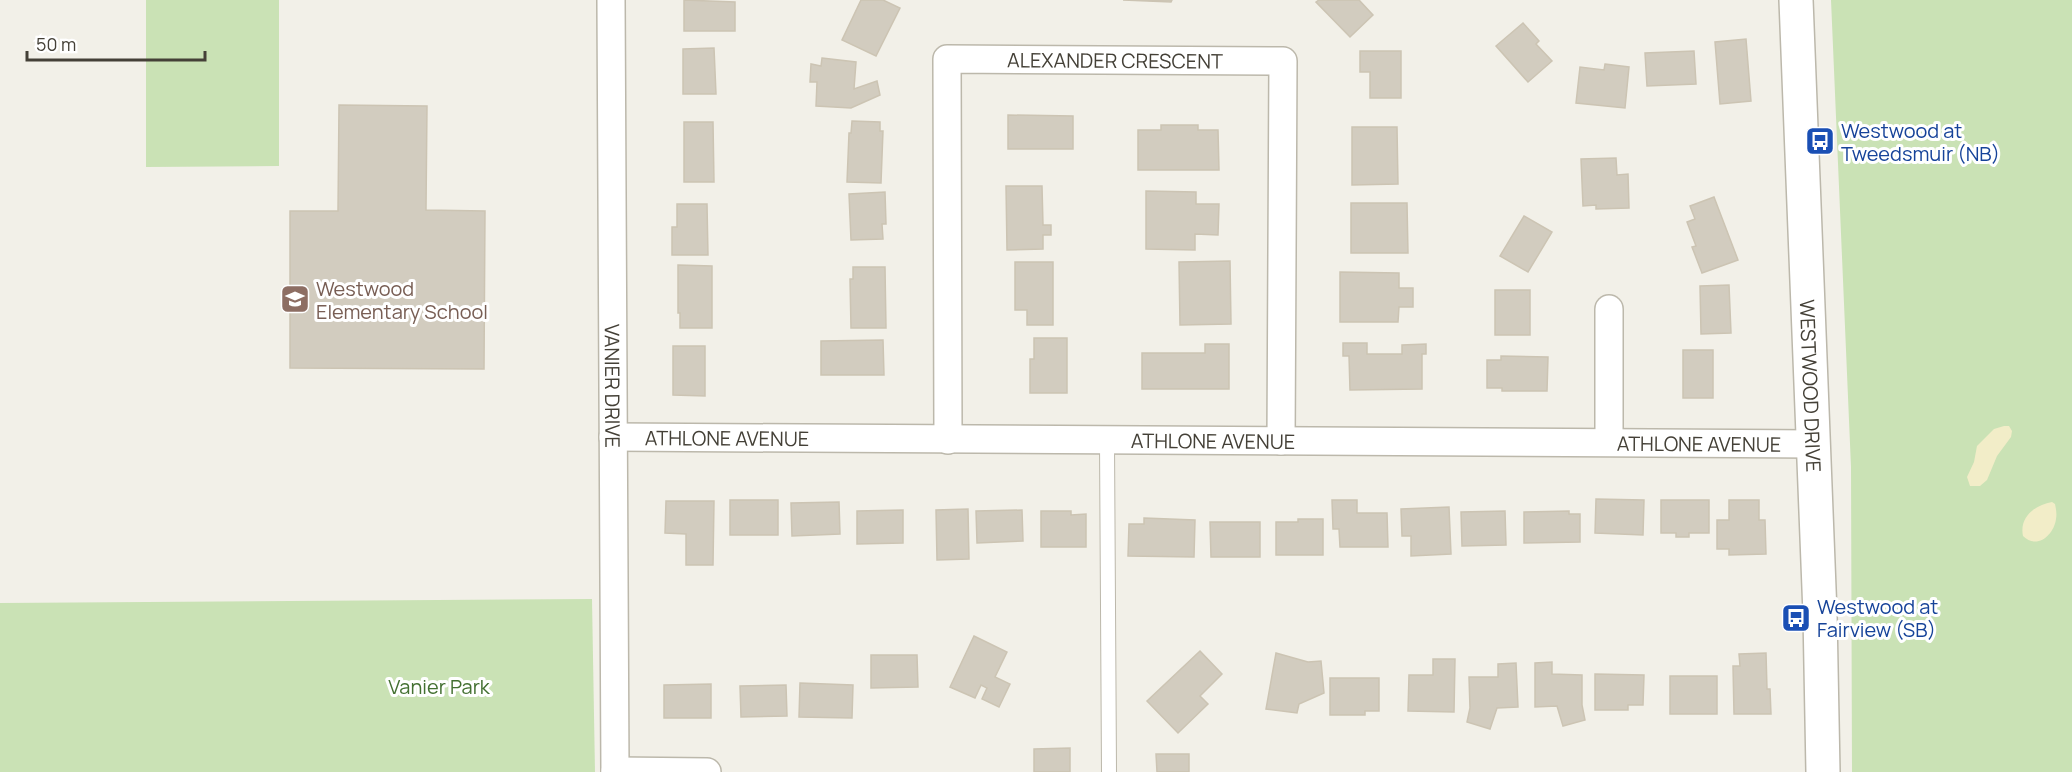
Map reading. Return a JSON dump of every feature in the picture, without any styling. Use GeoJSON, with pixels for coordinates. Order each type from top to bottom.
{"type":"FeatureCollection","features":[{"type":"Feature","properties":{"kind":"street","name":"VANIER DRIVE"},"geometry":{"type":"LineString","coordinates":[[611,0],[615,771]]}},
{"type":"Feature","properties":{"kind":"street","name":"WESTWOOD DRIVE"},"geometry":{"type":"LineString","coordinates":[[1796,0],[1820,614],[1823,772]]}},
{"type":"Feature","properties":{"kind":"street","name":"ALEXANDER CRESCENT"},"geometry":{"type":"LineString","coordinates":[[948,440],[947,59],[1283,61],[1281,441]]}},
{"type":"Feature","properties":{"kind":"street"},"geometry":{"type":"LineString","coordinates":[[1609,309],[1609,442]]}},
{"type":"Feature","properties":{"kind":"street","name":"ATHLONE AVENUE"},"geometry":{"type":"LineString","coordinates":[[613,437],[1814,444]]}},
{"type":"Feature","properties":{"kind":"street"},"geometry":{"type":"LineString","coordinates":[[615,771],[707,772]]}},
{"type":"Feature","properties":{"kind":"lane"},"geometry":{"type":"LineString","coordinates":[[1107,441],[1109,772]]}},
{"type":"Feature","properties":{"kind":"green space"},"geometry":{"type":"Polygon","coordinates":[[[146,0],[279,0],[279,166],[146,167],[146,0]]]}},
{"type":"Feature","properties":{"kind":"green space"},"geometry":{"type":"Polygon","coordinates":[[[1831,0],[2072,0],[2072,772],[1852,772],[1851,467],[1831,0]]]}},
{"type":"Feature","properties":{"kind":"green space","name":"Vanier Park"},"geometry":{"type":"Polygon","coordinates":[[[592,599],[595,772],[0,772],[0,603],[592,599]]]}},
{"type":"Feature","properties":{"kind":"sand"},"geometry":{"type":"Polygon","coordinates":[[[2009,426],[2012,431],[2011,437],[1997,456],[1987,480],[1980,486],[1970,486],[1967,477],[1974,462],[1977,446],[1994,429],[2009,426]]]}},
{"type":"Feature","properties":{"kind":"sand"},"geometry":{"type":"Polygon","coordinates":[[[2052,502],[2055,504],[2056,515],[2052,530],[2044,539],[2034,542],[2028,540],[2023,536],[2022,529],[2026,518],[2034,509],[2052,502]]]}},
{"type":"Feature","properties":{"kind":"building"},"geometry":{"type":"Polygon","coordinates":[[[684,0],[735,2],[735,31],[684,31],[684,0]]]}},
{"type":"Feature","properties":{"kind":"building"},"geometry":{"type":"Polygon","coordinates":[[[861,0],[883,0],[900,8],[876,56],[842,40],[861,0]]]}},
{"type":"Feature","properties":{"kind":"building"},"geometry":{"type":"Polygon","coordinates":[[[1123,0],[1172,0],[1171,2],[1123,0]]]}},
{"type":"Feature","properties":{"kind":"building"},"geometry":{"type":"Polygon","coordinates":[[[1319,0],[1359,0],[1373,15],[1350,37],[1316,2],[1319,0]]]}},
{"type":"Feature","properties":{"kind":"building"},"geometry":{"type":"Polygon","coordinates":[[[1523,23],[1539,41],[1536,44],[1552,61],[1528,82],[1496,46],[1523,23]]]}},
{"type":"Feature","properties":{"kind":"building"},"geometry":{"type":"Polygon","coordinates":[[[1746,39],[1751,101],[1720,104],[1715,42],[1746,39]]]}},
{"type":"Feature","properties":{"kind":"building"},"geometry":{"type":"Polygon","coordinates":[[[714,48],[716,94],[683,94],[683,49],[714,48]]]}},
{"type":"Feature","properties":{"kind":"building"},"geometry":{"type":"Polygon","coordinates":[[[1360,51],[1401,51],[1401,98],[1370,98],[1370,72],[1360,72],[1360,51]]]}},
{"type":"Feature","properties":{"kind":"building"},"geometry":{"type":"Polygon","coordinates":[[[1694,51],[1696,84],[1647,86],[1645,53],[1694,51]]]}},
{"type":"Feature","properties":{"kind":"building"},"geometry":{"type":"Polygon","coordinates":[[[822,58],[856,62],[854,89],[877,81],[880,95],[851,108],[816,106],[817,82],[810,82],[811,64],[821,66],[822,58]]]}},
{"type":"Feature","properties":{"kind":"building"},"geometry":{"type":"Polygon","coordinates":[[[1605,64],[1629,67],[1625,108],[1576,103],[1580,67],[1604,70],[1605,64]]]}},
{"type":"Feature","properties":{"kind":"building"},"geometry":{"type":"Polygon","coordinates":[[[339,105],[427,106],[426,210],[485,211],[484,369],[290,368],[290,211],[338,211],[339,105]]]}},
{"type":"Feature","properties":{"kind":"building"},"geometry":{"type":"Polygon","coordinates":[[[1008,115],[1073,116],[1073,149],[1008,149],[1008,115]]]}},
{"type":"Feature","properties":{"kind":"building"},"geometry":{"type":"Polygon","coordinates":[[[852,121],[880,122],[880,131],[883,131],[881,183],[847,182],[849,133],[851,133],[852,121]]]}},
{"type":"Feature","properties":{"kind":"building"},"geometry":{"type":"Polygon","coordinates":[[[684,122],[713,122],[714,182],[684,182],[684,122]]]}},
{"type":"Feature","properties":{"kind":"building"},"geometry":{"type":"Polygon","coordinates":[[[1161,125],[1198,125],[1198,130],[1218,130],[1219,170],[1138,170],[1138,130],[1161,130],[1161,125]]]}},
{"type":"Feature","properties":{"kind":"building"},"geometry":{"type":"Polygon","coordinates":[[[1352,127],[1397,127],[1398,184],[1352,185],[1352,127]]]}},
{"type":"Feature","properties":{"kind":"building"},"geometry":{"type":"Polygon","coordinates":[[[1616,158],[1617,175],[1628,174],[1629,208],[1596,209],[1596,205],[1583,206],[1581,159],[1616,158]]]}},
{"type":"Feature","properties":{"kind":"building"},"geometry":{"type":"Polygon","coordinates":[[[1006,186],[1042,186],[1043,225],[1051,225],[1051,235],[1043,235],[1043,249],[1007,250],[1006,186]]]}},
{"type":"Feature","properties":{"kind":"building"},"geometry":{"type":"Polygon","coordinates":[[[1146,191],[1196,192],[1196,204],[1219,204],[1218,235],[1195,234],[1195,250],[1146,249],[1146,191]]]}},
{"type":"Feature","properties":{"kind":"building"},"geometry":{"type":"Polygon","coordinates":[[[885,192],[886,224],[882,224],[883,239],[851,240],[849,194],[885,192]]]}},
{"type":"Feature","properties":{"kind":"building"},"geometry":{"type":"Polygon","coordinates":[[[1714,197],[1738,260],[1702,273],[1692,247],[1696,246],[1687,222],[1695,219],[1690,206],[1714,197]]]}},
{"type":"Feature","properties":{"kind":"building"},"geometry":{"type":"Polygon","coordinates":[[[1351,203],[1407,203],[1408,253],[1351,253],[1351,203]]]}},
{"type":"Feature","properties":{"kind":"building"},"geometry":{"type":"Polygon","coordinates":[[[677,204],[707,204],[708,255],[672,255],[672,227],[677,227],[677,204]]]}},
{"type":"Feature","properties":{"kind":"building"},"geometry":{"type":"Polygon","coordinates":[[[1524,216],[1552,232],[1528,272],[1500,256],[1524,216]]]}},
{"type":"Feature","properties":{"kind":"building"},"geometry":{"type":"Polygon","coordinates":[[[1230,261],[1231,324],[1180,325],[1179,262],[1230,261]]]}},
{"type":"Feature","properties":{"kind":"building"},"geometry":{"type":"Polygon","coordinates":[[[1015,262],[1053,262],[1053,325],[1027,325],[1027,310],[1015,310],[1015,262]]]}},
{"type":"Feature","properties":{"kind":"building"},"geometry":{"type":"Polygon","coordinates":[[[678,265],[712,266],[712,328],[680,328],[678,265]]]}},
{"type":"Feature","properties":{"kind":"building"},"geometry":{"type":"Polygon","coordinates":[[[853,267],[885,267],[886,328],[851,328],[850,279],[853,279],[853,267]]]}},
{"type":"Feature","properties":{"kind":"building"},"geometry":{"type":"Polygon","coordinates":[[[1340,272],[1399,273],[1399,288],[1413,288],[1413,307],[1399,307],[1398,322],[1340,322],[1340,272]]]}},
{"type":"Feature","properties":{"kind":"building"},"geometry":{"type":"Polygon","coordinates":[[[1729,285],[1731,333],[1701,334],[1700,286],[1729,285]]]}},
{"type":"Feature","properties":{"kind":"building"},"geometry":{"type":"Polygon","coordinates":[[[1495,290],[1530,290],[1530,335],[1495,335],[1495,290]]]}},
{"type":"Feature","properties":{"kind":"building"},"geometry":{"type":"Polygon","coordinates":[[[1034,338],[1067,338],[1067,393],[1030,393],[1030,359],[1034,359],[1034,338]]]}},
{"type":"Feature","properties":{"kind":"building"},"geometry":{"type":"Polygon","coordinates":[[[883,340],[884,375],[821,375],[821,341],[883,340]]]}},
{"type":"Feature","properties":{"kind":"building"},"geometry":{"type":"Polygon","coordinates":[[[1343,343],[1367,343],[1367,354],[1402,354],[1402,345],[1426,344],[1426,354],[1422,354],[1422,389],[1350,390],[1349,356],[1343,356],[1343,343]]]}},
{"type":"Feature","properties":{"kind":"building"},"geometry":{"type":"Polygon","coordinates":[[[1205,344],[1229,344],[1229,389],[1142,389],[1142,353],[1205,353],[1205,344]]]}},
{"type":"Feature","properties":{"kind":"building"},"geometry":{"type":"Polygon","coordinates":[[[673,346],[705,346],[705,396],[673,395],[673,346]]]}},
{"type":"Feature","properties":{"kind":"building"},"geometry":{"type":"Polygon","coordinates":[[[1683,350],[1713,350],[1713,398],[1683,398],[1683,350]]]}},
{"type":"Feature","properties":{"kind":"building"},"geometry":{"type":"Polygon","coordinates":[[[1501,356],[1548,357],[1547,391],[1502,391],[1502,388],[1487,388],[1487,360],[1501,360],[1501,356]]]}},
{"type":"Feature","properties":{"kind":"building"},"geometry":{"type":"Polygon","coordinates":[[[1596,499],[1644,500],[1643,535],[1595,533],[1596,499]]]}},
{"type":"Feature","properties":{"kind":"building"},"geometry":{"type":"Polygon","coordinates":[[[730,500],[778,500],[778,535],[730,535],[730,500]]]}},
{"type":"Feature","properties":{"kind":"building"},"geometry":{"type":"Polygon","coordinates":[[[1332,500],[1357,500],[1357,513],[1387,513],[1388,547],[1340,547],[1339,529],[1333,529],[1332,500]]]}},
{"type":"Feature","properties":{"kind":"building"},"geometry":{"type":"Polygon","coordinates":[[[1661,500],[1709,500],[1709,533],[1689,533],[1689,537],[1676,537],[1676,533],[1661,533],[1661,500]]]}},
{"type":"Feature","properties":{"kind":"building"},"geometry":{"type":"Polygon","coordinates":[[[1729,500],[1759,500],[1759,520],[1765,520],[1766,554],[1729,555],[1729,549],[1717,549],[1717,520],[1729,520],[1729,500]]]}},
{"type":"Feature","properties":{"kind":"building"},"geometry":{"type":"Polygon","coordinates":[[[666,501],[714,501],[713,565],[686,565],[686,534],[665,533],[666,501]]]}},
{"type":"Feature","properties":{"kind":"building"},"geometry":{"type":"Polygon","coordinates":[[[839,502],[840,534],[792,536],[791,503],[839,502]]]}},
{"type":"Feature","properties":{"kind":"building"},"geometry":{"type":"Polygon","coordinates":[[[1449,507],[1451,554],[1411,556],[1411,536],[1402,536],[1401,509],[1449,507]]]}},
{"type":"Feature","properties":{"kind":"building"},"geometry":{"type":"Polygon","coordinates":[[[968,509],[969,559],[937,560],[936,510],[968,509]]]}},
{"type":"Feature","properties":{"kind":"building"},"geometry":{"type":"Polygon","coordinates":[[[903,510],[903,543],[857,544],[857,511],[903,510]]]}},
{"type":"Feature","properties":{"kind":"building"},"geometry":{"type":"Polygon","coordinates":[[[1022,510],[1023,541],[977,543],[976,511],[1022,510]]]}},
{"type":"Feature","properties":{"kind":"building"},"geometry":{"type":"Polygon","coordinates":[[[1041,511],[1071,511],[1071,515],[1086,514],[1086,547],[1041,547],[1041,511]]]}},
{"type":"Feature","properties":{"kind":"building"},"geometry":{"type":"Polygon","coordinates":[[[1505,511],[1506,545],[1462,546],[1461,512],[1505,511]]]}},
{"type":"Feature","properties":{"kind":"building"},"geometry":{"type":"Polygon","coordinates":[[[1569,511],[1569,514],[1580,514],[1580,542],[1524,543],[1524,512],[1569,511]]]}},
{"type":"Feature","properties":{"kind":"building"},"geometry":{"type":"Polygon","coordinates":[[[1144,518],[1195,520],[1194,557],[1128,556],[1129,524],[1144,524],[1144,518]]]}},
{"type":"Feature","properties":{"kind":"building"},"geometry":{"type":"Polygon","coordinates":[[[1298,519],[1323,519],[1323,555],[1276,555],[1276,522],[1298,522],[1298,519]]]}},
{"type":"Feature","properties":{"kind":"building"},"geometry":{"type":"Polygon","coordinates":[[[1210,522],[1260,522],[1260,557],[1211,557],[1210,522]]]}},
{"type":"Feature","properties":{"kind":"building"},"geometry":{"type":"Polygon","coordinates":[[[974,636],[1007,652],[995,677],[1010,684],[999,707],[982,699],[987,688],[981,685],[975,698],[950,687],[974,636]]]}},
{"type":"Feature","properties":{"kind":"building"},"geometry":{"type":"Polygon","coordinates":[[[1200,651],[1222,674],[1200,696],[1208,704],[1178,733],[1147,701],[1200,651]]]}},
{"type":"Feature","properties":{"kind":"building"},"geometry":{"type":"Polygon","coordinates":[[[1276,653],[1308,662],[1321,661],[1324,693],[1299,704],[1297,713],[1266,709],[1276,653]]]}},
{"type":"Feature","properties":{"kind":"building"},"geometry":{"type":"Polygon","coordinates":[[[1766,653],[1767,689],[1770,689],[1771,714],[1734,714],[1733,666],[1740,666],[1739,654],[1766,653]]]}},
{"type":"Feature","properties":{"kind":"building"},"geometry":{"type":"Polygon","coordinates":[[[871,655],[917,655],[918,687],[871,688],[871,655]]]}},
{"type":"Feature","properties":{"kind":"building"},"geometry":{"type":"Polygon","coordinates":[[[1433,659],[1455,659],[1454,712],[1408,711],[1409,675],[1433,675],[1433,659]]]}},
{"type":"Feature","properties":{"kind":"building"},"geometry":{"type":"Polygon","coordinates":[[[1552,662],[1552,674],[1582,675],[1582,705],[1585,720],[1563,726],[1557,706],[1535,707],[1535,663],[1552,662]]]}},
{"type":"Feature","properties":{"kind":"building"},"geometry":{"type":"Polygon","coordinates":[[[1516,663],[1518,707],[1497,708],[1490,729],[1467,722],[1470,708],[1469,677],[1498,677],[1498,664],[1516,663]]]}},
{"type":"Feature","properties":{"kind":"building"},"geometry":{"type":"Polygon","coordinates":[[[1595,674],[1644,675],[1643,705],[1628,705],[1628,710],[1595,710],[1595,674]]]}},
{"type":"Feature","properties":{"kind":"building"},"geometry":{"type":"Polygon","coordinates":[[[1670,676],[1717,676],[1717,714],[1670,714],[1670,676]]]}},
{"type":"Feature","properties":{"kind":"building"},"geometry":{"type":"Polygon","coordinates":[[[1330,678],[1379,678],[1379,711],[1365,711],[1365,715],[1330,715],[1330,678]]]}},
{"type":"Feature","properties":{"kind":"building"},"geometry":{"type":"Polygon","coordinates":[[[800,683],[853,685],[852,718],[799,717],[800,683]]]}},
{"type":"Feature","properties":{"kind":"building"},"geometry":{"type":"Polygon","coordinates":[[[711,684],[711,718],[664,718],[664,685],[711,684]]]}},
{"type":"Feature","properties":{"kind":"building"},"geometry":{"type":"Polygon","coordinates":[[[786,685],[787,716],[741,717],[740,686],[786,685]]]}},
{"type":"Feature","properties":{"kind":"building"},"geometry":{"type":"Polygon","coordinates":[[[1070,748],[1070,772],[1034,772],[1034,749],[1070,748]]]}},
{"type":"Feature","properties":{"kind":"building"},"geometry":{"type":"Polygon","coordinates":[[[1156,754],[1189,754],[1189,772],[1157,772],[1156,754]]]}},
{"type":"Feature","properties":{"kind":"place","name":"Westwood at Tweedsmuir (NB)"},"geometry":{"type":"Point","coordinates":[1820,141]}},
{"type":"Feature","properties":{"kind":"place","name":"Westwood Elementary School"},"geometry":{"type":"Point","coordinates":[295,299]}},
{"type":"Feature","properties":{"kind":"place","name":"Westwood at Fairview (SB)"},"geometry":{"type":"Point","coordinates":[1796,618]}}]}
